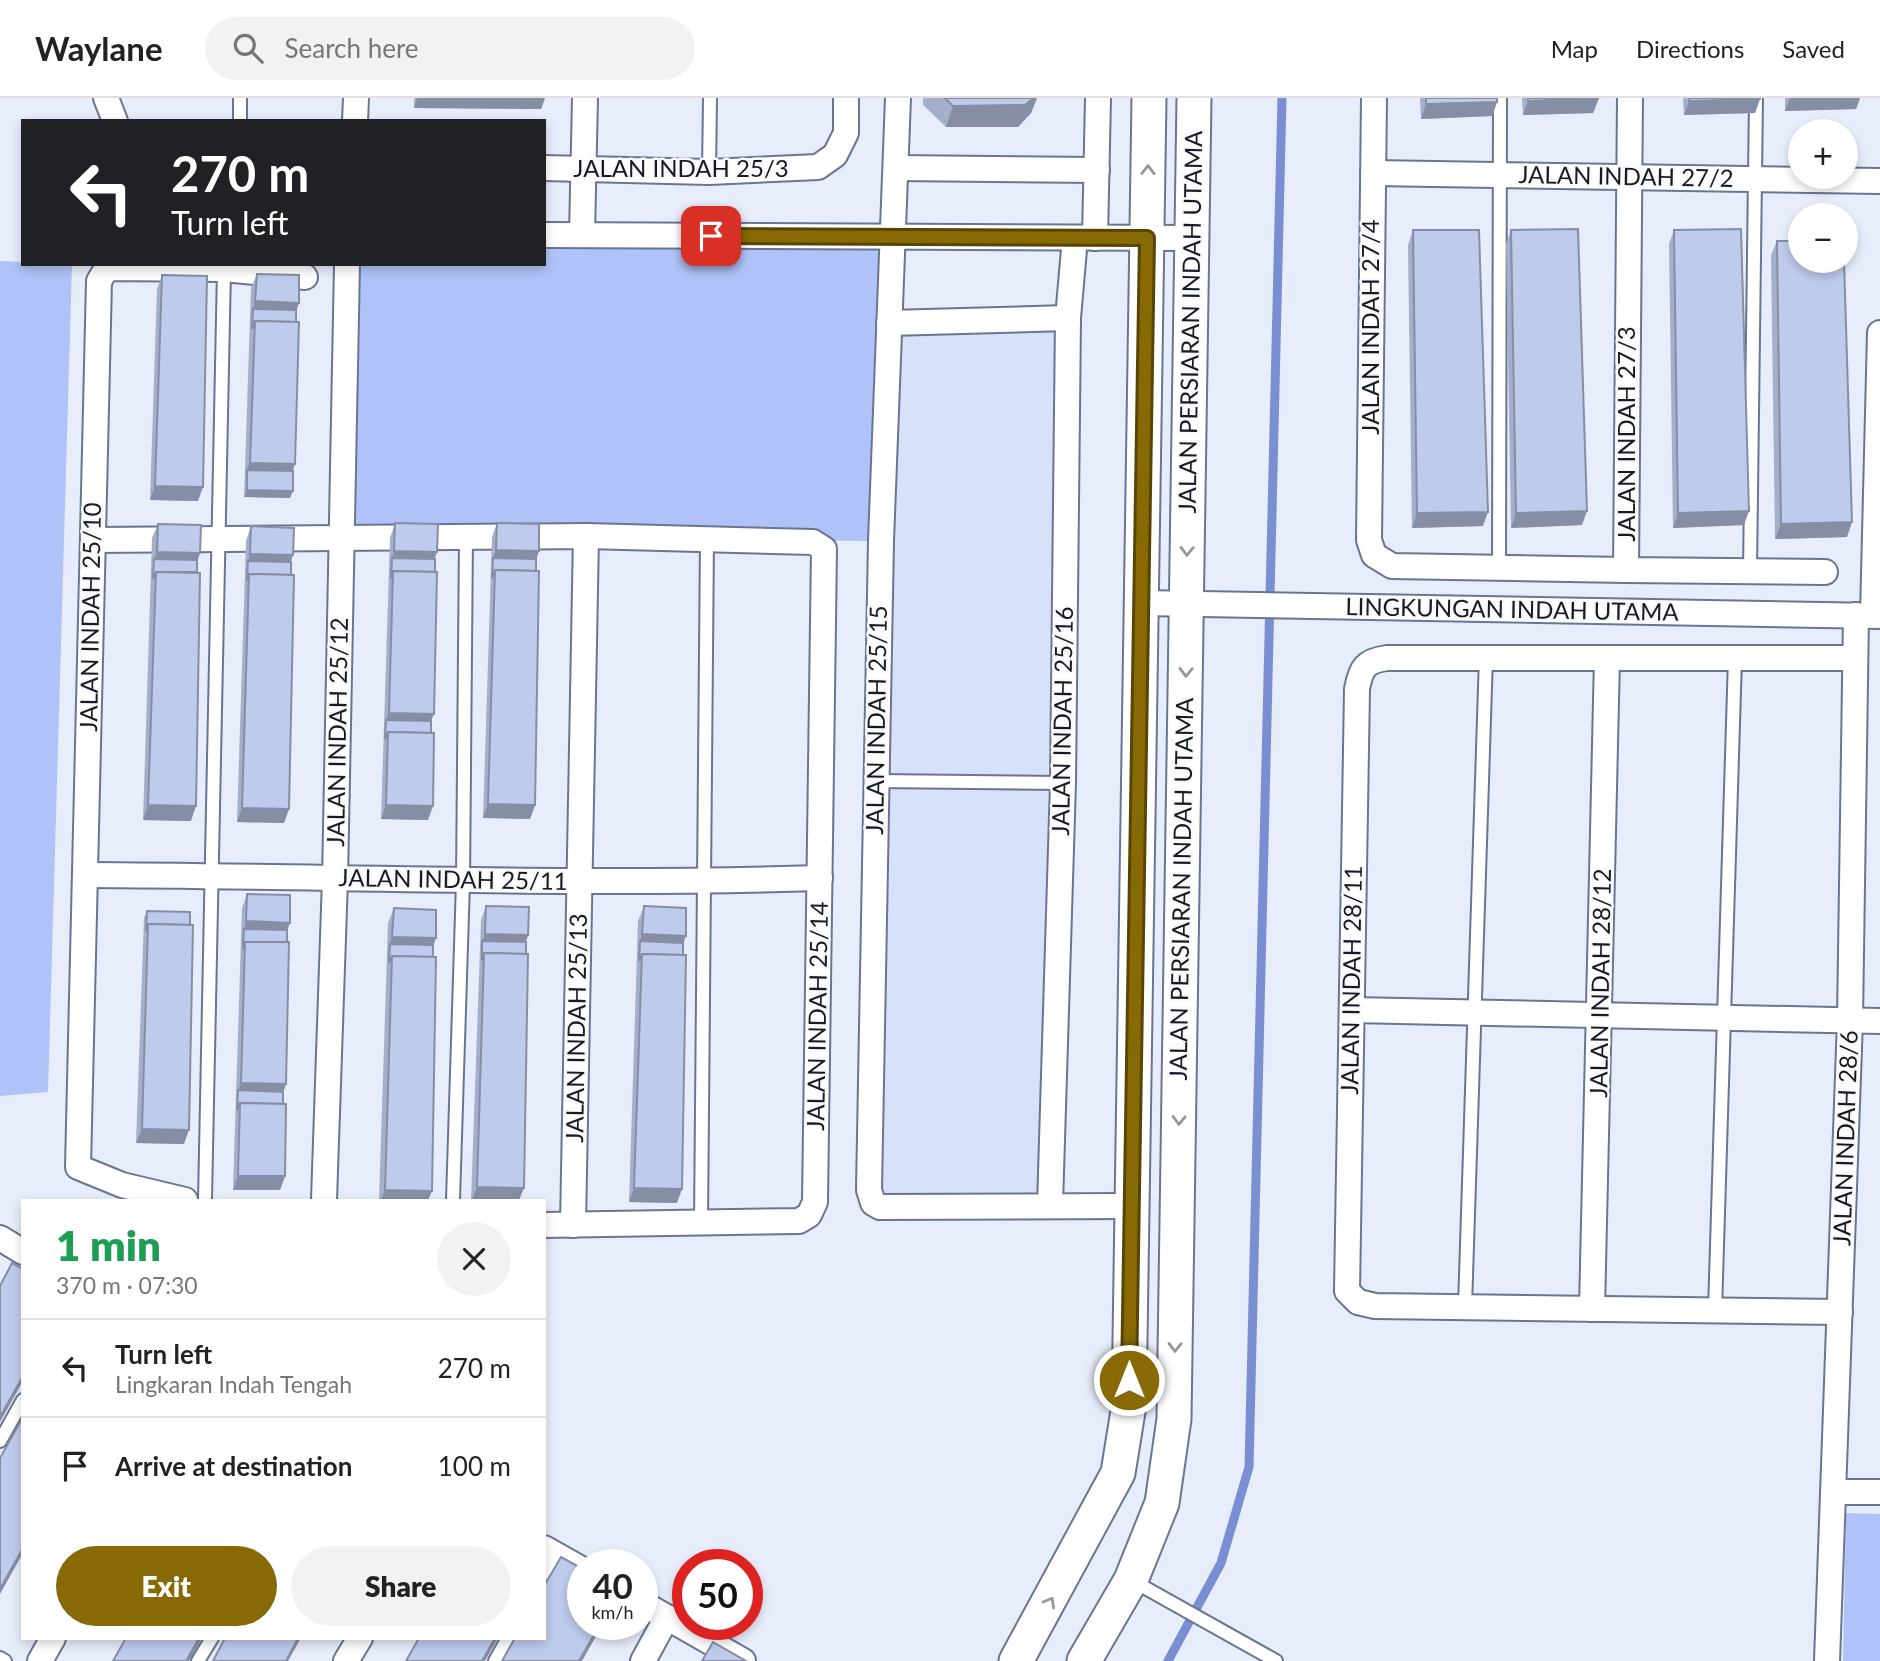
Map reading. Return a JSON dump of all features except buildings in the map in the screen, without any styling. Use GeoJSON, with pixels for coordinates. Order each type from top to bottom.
{"type":"FeatureCollection","features":[{"type":"Feature","properties":{"kind":"main road","name":"JALAN PERSIARAN INDAH UTAMA"},"geometry":{"type":"LineString","coordinates":[[1016,1661],[1118,1473],[1129,1405],[1149,98]]}},
{"type":"Feature","properties":{"kind":"main road","name":"JALAN PERSIARAN INDAH UTAMA"},"geometry":{"type":"LineString","coordinates":[[1084,1661],[1131,1580],[1163,1503],[1174,1419],[1194,98]]}},
{"type":"Feature","properties":{"kind":"street"},"geometry":{"type":"LineString","coordinates":[[106,98],[113,119]]}},
{"type":"Feature","properties":{"kind":"street"},"geometry":{"type":"LineString","coordinates":[[355,119],[356,98]]}},
{"type":"Feature","properties":{"kind":"street"},"geometry":{"type":"LineString","coordinates":[[582,236],[585,98]]}},
{"type":"Feature","properties":{"kind":"street","name":"JALAN INDAH 25/3"},"geometry":{"type":"LineString","coordinates":[[546,168],[709,172],[818,167],[835,155],[846,133],[846,98]]}},
{"type":"Feature","properties":{"kind":"street","name":"JALAN INDAH 25/15"},"geometry":{"type":"LineString","coordinates":[[898,98],[876,781],[869,1190],[873,1203],[880,1207],[1050,1205]]}},
{"type":"Feature","properties":{"kind":"street","name":"JALAN INDAH 25/16"},"geometry":{"type":"LineString","coordinates":[[1050,1205],[1063,783],[1068,318],[1097,170],[1098,98]]}},
{"type":"Feature","properties":{"kind":"street","name":"JALAN INDAH 27/4"},"geometry":{"type":"LineString","coordinates":[[1374,98],[1370,540],[1374,555],[1392,566],[1499,567]]}},
{"type":"Feature","properties":{"kind":"street","name":"JALAN INDAH 27/3"},"geometry":{"type":"LineString","coordinates":[[1630,98],[1626,570],[1825,572]]}},
{"type":"Feature","properties":{"kind":"street"},"geometry":{"type":"LineString","coordinates":[[896,168],[1097,170]]}},
{"type":"Feature","properties":{"kind":"street","name":"JALAN INDAH 27/2"},"geometry":{"type":"LineString","coordinates":[[1373,173],[1880,181]]}},
{"type":"Feature","properties":{"kind":"street"},"geometry":{"type":"LineString","coordinates":[[546,235],[1193,238]]}},
{"type":"Feature","properties":{"kind":"street","name":"JALAN INDAH 25/12"},"geometry":{"type":"LineString","coordinates":[[324,1199],[335,879],[347,266]]}},
{"type":"Feature","properties":{"kind":"street","name":"JALAN INDAH 25/10"},"geometry":{"type":"LineString","coordinates":[[181,1199],[122,1185],[78,1167],[99,281],[107,268],[224,269],[305,277]]}},
{"type":"Feature","properties":{"kind":"street"},"geometry":{"type":"LineString","coordinates":[[889,323],[1068,318]]}},
{"type":"Feature","properties":{"kind":"street","name":"JALAN INDAH 28/6"},"geometry":{"type":"LineString","coordinates":[[1827,1661],[1850,1020],[1854,657],[1870,615],[1880,333]]}},
{"type":"Feature","properties":{"kind":"street"},"geometry":{"type":"LineString","coordinates":[[93,540],[341,536],[707,539]]}},
{"type":"Feature","properties":{"kind":"street","name":"JALAN INDAH 25/13"},"geometry":{"type":"LineString","coordinates":[[573,1225],[586,536]]}},
{"type":"Feature","properties":{"kind":"street","name":"JALAN INDAH 25/14"},"geometry":{"type":"LineString","coordinates":[[546,1225],[799,1222],[810,1215],[815,1202],[824,549],[813,542],[707,539]]}},
{"type":"Feature","properties":{"kind":"street"},"geometry":{"type":"LineString","coordinates":[[1499,567],[1626,570]]}},
{"type":"Feature","properties":{"kind":"street","name":"LINGKUNGAN INDAH UTAMA"},"geometry":{"type":"LineString","coordinates":[[1143,603],[1870,615]]}},
{"type":"Feature","properties":{"kind":"street"},"geometry":{"type":"LineString","coordinates":[[1486,657],[1854,657]]}},
{"type":"Feature","properties":{"kind":"street","name":"JALAN INDAH 28/11"},"geometry":{"type":"LineString","coordinates":[[1465,1307],[1375,1306],[1358,1302],[1347,1291],[1357,689],[1361,668],[1370,660],[1486,657]]}},
{"type":"Feature","properties":{"kind":"street","name":"JALAN INDAH 28/12"},"geometry":{"type":"LineString","coordinates":[[1592,1309],[1607,657]]}},
{"type":"Feature","properties":{"kind":"street","name":"JALAN INDAH 25/11"},"geometry":{"type":"LineString","coordinates":[[85,875],[580,882],[820,878]]}},
{"type":"Feature","properties":{"kind":"street"},"geometry":{"type":"LineString","coordinates":[[1352,1010],[1880,1021]]}},
{"type":"Feature","properties":{"kind":"street"},"geometry":{"type":"LineString","coordinates":[[1050,1205],[1130,1206]]}},
{"type":"Feature","properties":{"kind":"street"},"geometry":{"type":"LineString","coordinates":[[0,1238],[21,1251]]}},
{"type":"Feature","properties":{"kind":"street"},"geometry":{"type":"LineString","coordinates":[[1465,1307],[1840,1312]]}},
{"type":"Feature","properties":{"kind":"street"},"geometry":{"type":"LineString","coordinates":[[1834,1492],[1880,1492]]}},
{"type":"Feature","properties":{"kind":"street"},"geometry":{"type":"LineString","coordinates":[[548,1559],[567,1565]]}},
{"type":"Feature","properties":{"kind":"street"},"geometry":{"type":"LineString","coordinates":[[658,1612],[743,1661]]}},
{"type":"Feature","properties":{"kind":"street"},"geometry":{"type":"LineString","coordinates":[[643,1661],[667,1617]]}},
{"type":"Feature","properties":{"kind":"street"},"geometry":{"type":"LineString","coordinates":[[40,1661],[52,1640]]}},
{"type":"Feature","properties":{"kind":"street"},"geometry":{"type":"LineString","coordinates":[[346,1661],[359,1640]]}},
{"type":"Feature","properties":{"kind":"lane"},"geometry":{"type":"LineString","coordinates":[[240,98],[240,119]]}},
{"type":"Feature","properties":{"kind":"lane"},"geometry":{"type":"LineString","coordinates":[[709,172],[710,98]]}},
{"type":"Feature","properties":{"kind":"lane"},"geometry":{"type":"LineString","coordinates":[[1499,567],[1500,98]]}},
{"type":"Feature","properties":{"kind":"lane"},"geometry":{"type":"LineString","coordinates":[[1750,571],[1756,98]]}},
{"type":"Feature","properties":{"kind":"lane"},"geometry":{"type":"LineString","coordinates":[[205,1199],[224,269]]}},
{"type":"Feature","properties":{"kind":"lane"},"geometry":{"type":"LineString","coordinates":[[453,1199],[463,881],[466,537]]}},
{"type":"Feature","properties":{"kind":"lane"},"geometry":{"type":"LineString","coordinates":[[701,1224],[707,539]]}},
{"type":"Feature","properties":{"kind":"lane"},"geometry":{"type":"LineString","coordinates":[[1465,1307],[1486,657]]}},
{"type":"Feature","properties":{"kind":"lane"},"geometry":{"type":"LineString","coordinates":[[1715,1311],[1735,658]]}},
{"type":"Feature","properties":{"kind":"lane"},"geometry":{"type":"LineString","coordinates":[[876,781],[1063,783]]}},
{"type":"Feature","properties":{"kind":"lane"},"geometry":{"type":"LineString","coordinates":[[0,1441],[21,1404]]}},
{"type":"Feature","properties":{"kind":"lane"},"geometry":{"type":"LineString","coordinates":[[1131,1580],[1275,1661]]}},
{"type":"Feature","properties":{"kind":"lane"},"geometry":{"type":"LineString","coordinates":[[198,1661],[211,1640]]}},
{"type":"Feature","properties":{"kind":"lane"},"geometry":{"type":"LineString","coordinates":[[495,1661],[507,1640]]}},
{"type":"Feature","properties":{"kind":"lane"},"geometry":{"type":"LineString","coordinates":[[0,1658],[5,1661]]}},
{"type":"Feature","properties":{"kind":"shaded area"},"geometry":{"type":"Polygon","coordinates":[[[546,235],[892,237],[881,541],[341,536],[347,266],[546,266],[546,235]]]}},
{"type":"Feature","properties":{"kind":"shaded area"},"geometry":{"type":"Polygon","coordinates":[[[0,261],[21,262],[21,266],[72,266],[48,1092],[0,1096],[0,261]]]}},
{"type":"Feature","properties":{"kind":"shaded area"},"geometry":{"type":"Polygon","coordinates":[[[1058,329],[1040,1194],[879,1196],[886,754],[899,336],[1058,329]]]}},
{"type":"Feature","properties":{"kind":"shaded area"},"geometry":{"type":"Polygon","coordinates":[[[1846,1513],[1880,1514],[1880,1661],[1843,1661],[1846,1513]]]}},
{"type":"Feature","properties":{"kind":"waterway"},"geometry":{"type":"LineString","coordinates":[[1168,1661],[1221,1563],[1249,1467],[1282,98]]}},
{"type":"Feature","properties":{"kind":"route"},"geometry":{"type":"LineString","coordinates":[[711,236],[1147,238],[1129,1380]]}}]}
